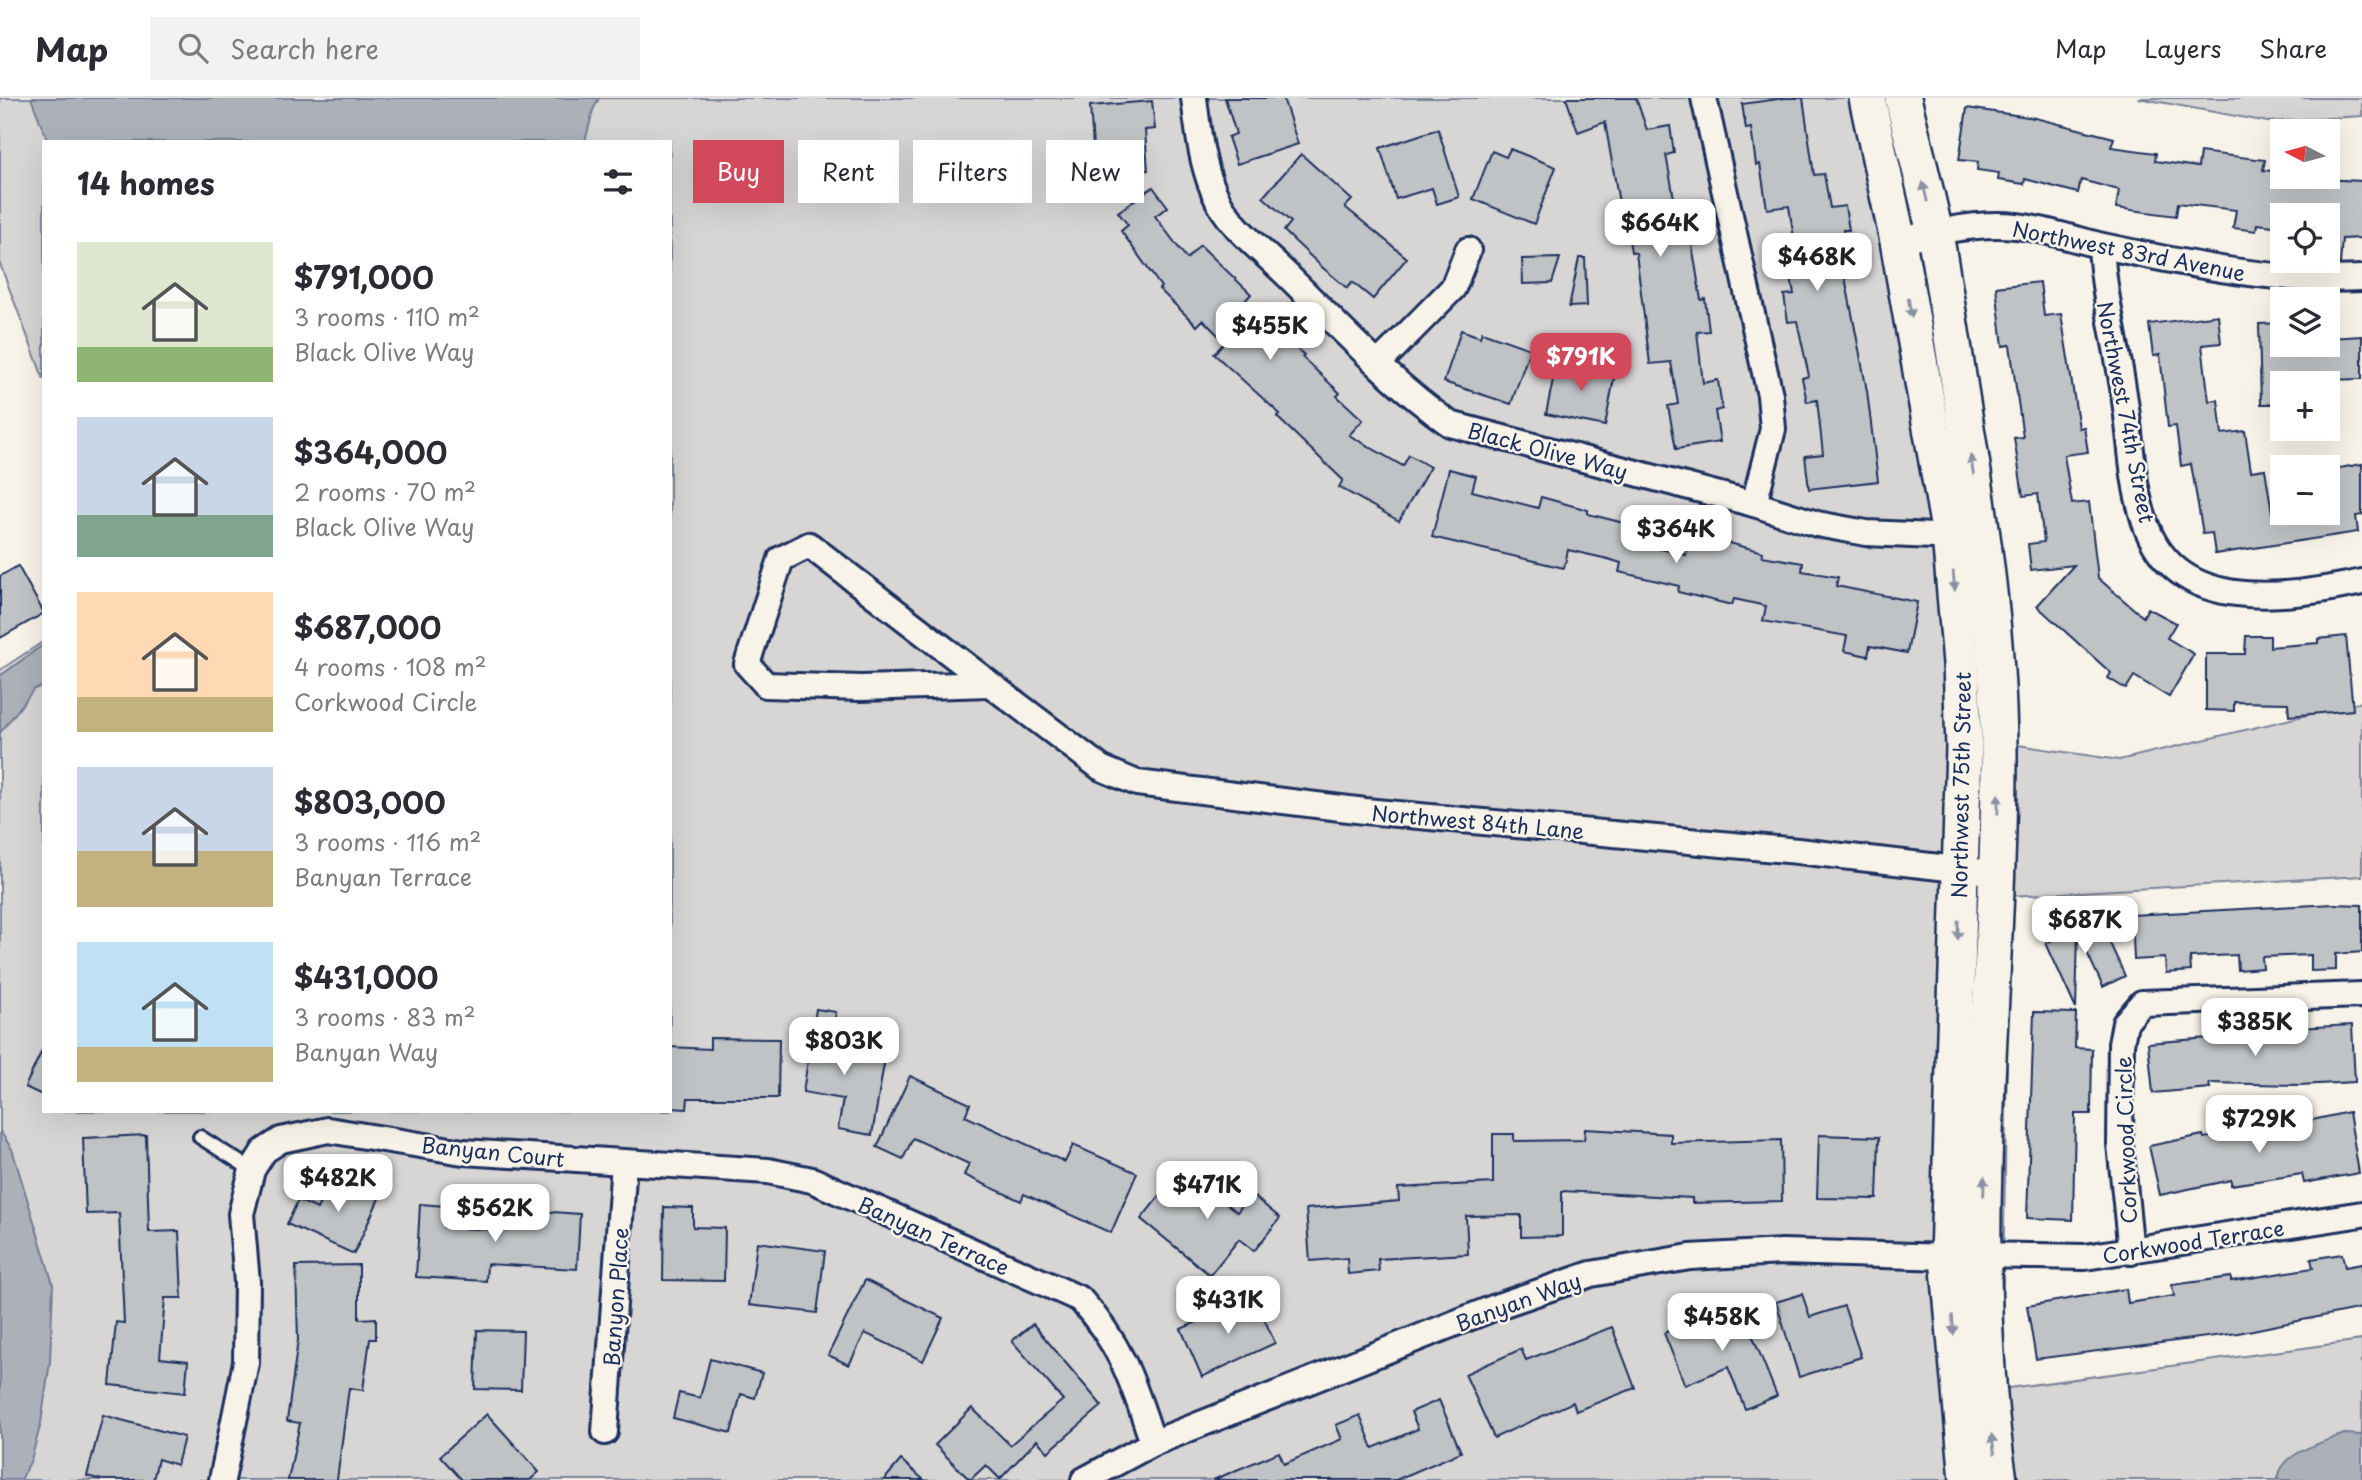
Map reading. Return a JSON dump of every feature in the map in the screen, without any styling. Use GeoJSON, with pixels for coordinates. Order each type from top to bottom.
{"type":"FeatureCollection","features":[{"type":"Feature","properties":{"kind":"street","name":"Black Olive Way"},"geometry":{"type":"LineString","coordinates":[[1194,98],[1202,155],[1214,194],[1240,229],[1378,364],[1419,402],[1450,424],[1754,504],[1817,524],[1866,533],[1967,534]]}},
{"type":"Feature","properties":{"kind":"street"},"geometry":{"type":"LineString","coordinates":[[1704,98],[1770,396],[1773,429],[1754,504]]}},
{"type":"Feature","properties":{"kind":"street","name":"Northwest 75th Street"},"geometry":{"type":"LineString","coordinates":[[1867,98],[1967,534],[1960,871],[1968,1480]]}},
{"type":"Feature","properties":{"kind":"street","name":"Northwest 75th Street"},"geometry":{"type":"LineString","coordinates":[[1903,98],[1934,232],[1967,534],[1999,745],[1997,873],[1965,1256],[1999,1480]]}},
{"type":"Feature","properties":{"kind":"street","name":"Northwest 83rd Avenue"},"geometry":{"type":"LineString","coordinates":[[1898,241],[1934,232],[1998,225],[2048,230],[2101,246],[2244,273],[2296,278],[2362,278]]}},
{"type":"Feature","properties":{"kind":"street","name":"Northwest 74th Street"},"geometry":{"type":"LineString","coordinates":[[2101,246],[2103,291],[2125,399],[2142,513],[2156,549],[2174,570],[2199,585],[2227,593],[2315,592],[2362,582]]}},
{"type":"Feature","properties":{"kind":"street"},"geometry":{"type":"LineString","coordinates":[[1378,364],[1453,288],[1468,250]]}},
{"type":"Feature","properties":{"kind":"street","name":"Northwest 84th Lane"},"geometry":{"type":"LineString","coordinates":[[990,684],[860,688],[766,685],[747,664],[781,558],[809,545],[1101,768],[1137,783],[1365,811],[1786,850],[1997,873]]}},
{"type":"Feature","properties":{"kind":"street","name":"Corkwood Circle"},"geometry":{"type":"LineString","coordinates":[[2131,1252],[2120,1144],[2121,1044],[2125,1023],[2142,1003],[2362,995]]}},
{"type":"Feature","properties":{"kind":"street","name":"Banyan Court"},"geometry":{"type":"LineString","coordinates":[[222,1480],[246,1362],[247,1282],[241,1214],[253,1170],[264,1151],[281,1140],[328,1130],[463,1152],[624,1162]]}},
{"type":"Feature","properties":{"kind":"street","name":"Banyon Place"},"geometry":{"type":"LineString","coordinates":[[605,1432],[624,1162]]}},
{"type":"Feature","properties":{"kind":"street","name":"Banyan Terrace"},"geometry":{"type":"LineString","coordinates":[[624,1162],[768,1171],[812,1181],[1080,1299],[1105,1327],[1126,1363],[1153,1443]]}},
{"type":"Feature","properties":{"kind":"street","name":"Corkwood Terrace"},"geometry":{"type":"LineString","coordinates":[[1965,1256],[2085,1257],[2131,1252],[2362,1214]]}},
{"type":"Feature","properties":{"kind":"street","name":"Banyan Way"},"geometry":{"type":"LineString","coordinates":[[1084,1480],[1153,1443],[1501,1305],[1591,1274],[1690,1257],[1782,1252],[1965,1256]]}},
{"type":"Feature","properties":{"kind":"lane"},"geometry":{"type":"LineString","coordinates":[[200,1137],[253,1170]]}},
{"type":"Feature","properties":{"kind":"shaded area"},"geometry":{"type":"Polygon","coordinates":[[[0,98],[1916,98],[2011,744],[2119,760],[2362,702],[2362,876],[2010,896],[2001,1389],[2362,1340],[2362,1480],[0,1480],[0,670],[42,642],[42,1113],[672,1113],[672,140],[42,140],[42,375],[0,264],[0,98]]]}},
{"type":"Feature","properties":{"kind":"shaded area"},"geometry":{"type":"Polygon","coordinates":[[[31,98],[599,98],[586,140],[47,140],[31,98]]]}},
{"type":"Feature","properties":{"kind":"shaded area"},"geometry":{"type":"Polygon","coordinates":[[[2138,98],[2362,98],[2362,116],[2270,119],[2268,122],[2138,98]]]}},
{"type":"Feature","properties":{"kind":"shaded area"},"geometry":{"type":"Polygon","coordinates":[[[42,645],[42,687],[34,689],[0,733],[0,676],[42,645]]]}},
{"type":"Feature","properties":{"kind":"shaded area"},"geometry":{"type":"Polygon","coordinates":[[[0,1131],[12,1149],[53,1284],[50,1362],[41,1423],[31,1460],[21,1480],[0,1480],[0,1131]]]}},
{"type":"Feature","properties":{"kind":"shaded area"},"geometry":{"type":"Polygon","coordinates":[[[2344,1434],[2362,1435],[2362,1480],[2278,1480],[2286,1462],[2294,1456],[2344,1434]]]}},
{"type":"Feature","properties":{"kind":"building"},"geometry":{"type":"Polygon","coordinates":[[[1225,98],[1283,98],[1298,144],[1237,164],[1228,137],[1236,134],[1225,98]]]}},
{"type":"Feature","properties":{"kind":"building"},"geometry":{"type":"Polygon","coordinates":[[[1566,98],[1636,98],[1647,130],[1670,126],[1674,153],[1666,155],[1676,209],[1686,207],[1701,300],[1705,299],[1709,331],[1697,332],[1703,383],[1718,380],[1722,409],[1715,411],[1720,442],[1676,449],[1668,406],[1678,404],[1671,362],[1650,364],[1636,253],[1631,252],[1623,203],[1619,203],[1605,122],[1578,132],[1566,98]]]}},
{"type":"Feature","properties":{"kind":"building"},"geometry":{"type":"Polygon","coordinates":[[[1803,98],[1814,175],[1824,174],[1830,208],[1845,206],[1849,230],[1843,230],[1850,271],[1844,272],[1867,391],[1878,481],[1809,489],[1805,456],[1823,454],[1817,400],[1807,402],[1802,378],[1809,376],[1797,321],[1788,322],[1784,295],[1794,294],[1788,259],[1797,258],[1789,206],[1767,209],[1760,164],[1756,165],[1751,128],[1746,129],[1742,104],[1803,98]]]}},
{"type":"Feature","properties":{"kind":"building"},"geometry":{"type":"Polygon","coordinates":[[[1152,101],[1155,129],[1145,130],[1148,170],[1144,170],[1144,140],[1092,140],[1090,106],[1152,101]]]}},
{"type":"Feature","properties":{"kind":"building"},"geometry":{"type":"Polygon","coordinates":[[[1967,108],[2035,118],[2114,138],[2111,147],[2156,153],[2155,161],[2198,167],[2200,152],[2265,160],[2263,170],[2270,171],[2270,189],[2340,189],[2340,180],[2362,181],[2362,238],[2342,239],[2340,264],[2340,203],[2270,203],[2270,226],[2257,224],[2256,231],[2233,228],[2236,210],[2178,203],[2176,216],[2116,208],[2119,190],[2081,180],[2078,193],[2025,179],[2024,184],[1998,180],[1999,173],[1977,170],[1978,162],[1959,160],[1967,108]]]}},
{"type":"Feature","properties":{"kind":"building"},"geometry":{"type":"Polygon","coordinates":[[[1438,129],[1459,197],[1437,204],[1432,188],[1396,199],[1380,148],[1438,129]]]}},
{"type":"Feature","properties":{"kind":"building"},"geometry":{"type":"Polygon","coordinates":[[[1510,149],[1556,167],[1534,224],[1473,199],[1492,151],[1506,157],[1510,149]]]}},
{"type":"Feature","properties":{"kind":"building"},"geometry":{"type":"Polygon","coordinates":[[[1301,154],[1352,200],[1345,207],[1407,258],[1373,299],[1352,282],[1347,288],[1323,268],[1284,231],[1291,222],[1263,197],[1301,154]]]}},
{"type":"Feature","properties":{"kind":"building"},"geometry":{"type":"Polygon","coordinates":[[[1153,187],[1168,207],[1155,216],[1187,259],[1200,245],[1251,294],[1245,301],[1304,355],[1302,357],[1340,393],[1337,396],[1363,420],[1349,435],[1403,466],[1409,455],[1430,467],[1399,521],[1339,487],[1343,480],[1277,417],[1280,414],[1214,354],[1225,342],[1203,320],[1197,326],[1159,289],[1161,287],[1121,231],[1128,225],[1118,212],[1131,203],[1144,203],[1144,193],[1153,187]]]}},
{"type":"Feature","properties":{"kind":"building"},"geometry":{"type":"Polygon","coordinates":[[[1560,258],[1552,283],[1523,284],[1522,259],[1560,258]]]}},
{"type":"Feature","properties":{"kind":"building"},"geometry":{"type":"Polygon","coordinates":[[[1579,258],[1585,258],[1587,306],[1569,307],[1579,258]]]}},
{"type":"Feature","properties":{"kind":"building"},"geometry":{"type":"Polygon","coordinates":[[[2040,282],[2044,316],[2061,314],[2079,428],[2084,427],[2088,452],[2064,455],[2072,504],[2089,502],[2098,578],[2143,617],[2148,608],[2176,623],[2167,638],[2194,654],[2169,697],[2134,676],[2126,689],[2108,678],[2111,673],[2037,606],[2074,565],[2031,570],[2028,544],[2044,542],[2038,494],[2023,496],[2014,438],[2023,437],[2010,345],[2003,346],[1996,287],[2040,282]]]}},
{"type":"Feature","properties":{"kind":"building"},"geometry":{"type":"Polygon","coordinates":[[[2218,315],[2221,343],[2202,345],[2209,401],[2218,400],[2222,434],[2245,431],[2251,471],[2265,469],[2270,500],[2270,525],[2340,525],[2340,468],[2362,464],[2362,515],[2356,516],[2358,532],[2215,554],[2212,533],[2203,534],[2191,464],[2181,466],[2176,426],[2168,427],[2160,355],[2153,356],[2149,324],[2218,315]]]}},
{"type":"Feature","properties":{"kind":"building"},"geometry":{"type":"Polygon","coordinates":[[[2259,324],[2270,324],[2270,357],[2340,357],[2340,337],[2362,336],[2362,379],[2340,380],[2340,371],[2270,371],[2270,404],[2261,404],[2259,324]]]}},
{"type":"Feature","properties":{"kind":"building"},"geometry":{"type":"Polygon","coordinates":[[[1461,330],[1480,337],[1482,332],[1530,349],[1511,404],[1444,382],[1461,330]]]}},
{"type":"Feature","properties":{"kind":"building"},"geometry":{"type":"Polygon","coordinates":[[[1557,360],[1615,373],[1605,426],[1546,414],[1557,360]]]}},
{"type":"Feature","properties":{"kind":"building"},"geometry":{"type":"Polygon","coordinates":[[[1449,469],[1476,476],[1472,491],[1538,508],[1541,497],[1588,510],[1588,514],[1640,527],[1636,543],[1686,555],[1691,533],[1763,552],[1762,556],[1803,563],[1802,571],[1838,577],[1836,586],[1917,602],[1907,653],[1870,646],[1868,656],[1844,651],[1847,636],[1763,621],[1766,606],[1734,599],[1732,605],[1678,592],[1679,586],[1619,572],[1621,563],[1608,559],[1568,550],[1564,568],[1432,537],[1449,469]]]}},
{"type":"Feature","properties":{"kind":"building"},"geometry":{"type":"Polygon","coordinates":[[[18,566],[42,609],[42,614],[0,638],[0,576],[18,566]]]}},
{"type":"Feature","properties":{"kind":"building"},"geometry":{"type":"Polygon","coordinates":[[[2246,636],[2270,636],[2270,647],[2318,643],[2318,639],[2346,636],[2353,710],[2289,716],[2288,703],[2234,702],[2234,711],[2206,710],[2206,654],[2245,654],[2246,636]]]}},
{"type":"Feature","properties":{"kind":"building"},"geometry":{"type":"Polygon","coordinates":[[[2334,904],[2362,905],[2362,952],[2336,954],[2336,970],[2311,971],[2311,955],[2262,957],[2263,968],[2238,970],[2237,955],[2190,957],[2191,971],[2166,973],[2165,958],[2134,960],[2132,915],[2334,904]]]}},
{"type":"Feature","properties":{"kind":"building"},"geometry":{"type":"Polygon","coordinates":[[[2099,919],[2125,976],[2103,987],[2078,933],[2076,1009],[2046,943],[2099,919]]]}},
{"type":"Feature","properties":{"kind":"building"},"geometry":{"type":"Polygon","coordinates":[[[816,1009],[836,1012],[830,1049],[885,1058],[872,1135],[838,1129],[843,1099],[803,1092],[816,1009]]]}},
{"type":"Feature","properties":{"kind":"building"},"geometry":{"type":"Polygon","coordinates":[[[2034,1012],[2076,1013],[2075,1048],[2092,1049],[2091,1114],[2075,1114],[2073,1220],[2027,1218],[2034,1012]]]}},
{"type":"Feature","properties":{"kind":"building"},"geometry":{"type":"Polygon","coordinates":[[[2352,1025],[2355,1082],[2299,1085],[2209,1083],[2210,1088],[2153,1093],[2148,1043],[2221,1037],[2221,1027],[2278,1029],[2352,1025]]]}},
{"type":"Feature","properties":{"kind":"building"},"geometry":{"type":"Polygon","coordinates":[[[710,1038],[779,1039],[778,1098],[688,1098],[687,1109],[672,1108],[672,1047],[710,1049],[710,1038]]]}},
{"type":"Feature","properties":{"kind":"building"},"geometry":{"type":"Polygon","coordinates":[[[42,1050],[42,1095],[25,1087],[42,1050]]]}},
{"type":"Feature","properties":{"kind":"building"},"geometry":{"type":"Polygon","coordinates":[[[910,1076],[970,1104],[965,1116],[1065,1162],[1073,1145],[1137,1173],[1111,1233],[1024,1194],[1021,1201],[964,1175],[969,1164],[913,1138],[903,1159],[877,1147],[910,1076]]]}},
{"type":"Feature","properties":{"kind":"building"},"geometry":{"type":"Polygon","coordinates":[[[2349,1112],[2359,1173],[2304,1183],[2302,1174],[2231,1185],[2231,1180],[2160,1195],[2149,1146],[2203,1135],[2204,1138],[2294,1124],[2349,1112]]]}},
{"type":"Feature","properties":{"kind":"building"},"geometry":{"type":"Polygon","coordinates":[[[1585,1129],[1671,1134],[1671,1143],[1781,1140],[1782,1201],[1692,1203],[1692,1198],[1562,1191],[1562,1236],[1521,1237],[1521,1215],[1466,1216],[1468,1254],[1378,1259],[1379,1271],[1348,1274],[1347,1258],[1310,1261],[1306,1209],[1399,1201],[1398,1188],[1493,1183],[1493,1134],[1514,1134],[1514,1141],[1584,1140],[1585,1129]]]}},
{"type":"Feature","properties":{"kind":"building"},"geometry":{"type":"Polygon","coordinates":[[[146,1135],[149,1232],[179,1231],[182,1298],[165,1298],[160,1358],[188,1361],[185,1393],[110,1385],[116,1322],[124,1323],[119,1213],[86,1214],[83,1138],[146,1135]]]}},
{"type":"Feature","properties":{"kind":"building"},"geometry":{"type":"Polygon","coordinates":[[[1819,1135],[1879,1137],[1877,1199],[1817,1198],[1819,1135]]]}},
{"type":"Feature","properties":{"kind":"building"},"geometry":{"type":"Polygon","coordinates":[[[1182,1168],[1237,1212],[1251,1194],[1280,1218],[1254,1251],[1239,1239],[1210,1275],[1141,1219],[1182,1168]]]}},
{"type":"Feature","properties":{"kind":"building"},"geometry":{"type":"Polygon","coordinates":[[[334,1173],[381,1194],[354,1254],[287,1224],[298,1200],[317,1209],[334,1173]]]}},
{"type":"Feature","properties":{"kind":"building"},"geometry":{"type":"Polygon","coordinates":[[[420,1204],[446,1206],[444,1227],[509,1231],[511,1209],[580,1214],[577,1269],[487,1264],[486,1281],[416,1277],[420,1204]]]}},
{"type":"Feature","properties":{"kind":"building"},"geometry":{"type":"Polygon","coordinates":[[[664,1207],[693,1208],[693,1227],[725,1228],[724,1281],[663,1280],[664,1207]]]}},
{"type":"Feature","properties":{"kind":"building"},"geometry":{"type":"Polygon","coordinates":[[[757,1242],[825,1251],[817,1313],[749,1305],[757,1242]]]}},
{"type":"Feature","properties":{"kind":"building"},"geometry":{"type":"Polygon","coordinates":[[[2342,1254],[2345,1267],[2362,1264],[2362,1308],[2238,1333],[2036,1359],[2027,1306],[2126,1289],[2128,1303],[2174,1296],[2172,1285],[2231,1277],[2231,1281],[2313,1268],[2311,1259],[2342,1254]]]}},
{"type":"Feature","properties":{"kind":"building"},"geometry":{"type":"Polygon","coordinates":[[[359,1265],[359,1319],[376,1318],[376,1339],[370,1339],[363,1390],[349,1388],[337,1480],[288,1480],[300,1423],[287,1421],[298,1340],[296,1266],[359,1265]]]}},
{"type":"Feature","properties":{"kind":"building"},"geometry":{"type":"Polygon","coordinates":[[[865,1280],[943,1318],[923,1361],[865,1333],[849,1365],[828,1355],[865,1280]]]}},
{"type":"Feature","properties":{"kind":"building"},"geometry":{"type":"Polygon","coordinates":[[[1802,1294],[1810,1317],[1844,1306],[1861,1357],[1799,1377],[1776,1302],[1802,1294]]]}},
{"type":"Feature","properties":{"kind":"building"},"geometry":{"type":"Polygon","coordinates":[[[1254,1296],[1275,1343],[1202,1377],[1181,1329],[1254,1296]]]}},
{"type":"Feature","properties":{"kind":"building"},"geometry":{"type":"Polygon","coordinates":[[[1739,1302],[1777,1396],[1745,1409],[1728,1367],[1685,1385],[1664,1333],[1739,1302]]]}},
{"type":"Feature","properties":{"kind":"building"},"geometry":{"type":"Polygon","coordinates":[[[1033,1324],[1102,1406],[1048,1452],[1037,1440],[1000,1479],[986,1465],[970,1480],[935,1445],[972,1408],[1010,1445],[1063,1400],[1012,1341],[1033,1324]]]}},
{"type":"Feature","properties":{"kind":"building"},"geometry":{"type":"Polygon","coordinates":[[[1612,1327],[1635,1388],[1576,1411],[1573,1402],[1494,1438],[1465,1374],[1521,1349],[1526,1360],[1612,1327]]]}},
{"type":"Feature","properties":{"kind":"building"},"geometry":{"type":"Polygon","coordinates":[[[477,1330],[523,1331],[521,1390],[475,1389],[477,1330]]]}},
{"type":"Feature","properties":{"kind":"building"},"geometry":{"type":"Polygon","coordinates":[[[710,1359],[762,1373],[755,1398],[741,1394],[731,1433],[673,1418],[679,1393],[700,1398],[710,1359]]]}},
{"type":"Feature","properties":{"kind":"building"},"geometry":{"type":"Polygon","coordinates":[[[1439,1400],[1461,1452],[1396,1480],[1213,1480],[1279,1452],[1284,1464],[1342,1439],[1336,1425],[1360,1415],[1373,1448],[1418,1429],[1411,1412],[1439,1400]]]}},
{"type":"Feature","properties":{"kind":"building"},"geometry":{"type":"Polygon","coordinates":[[[487,1414],[539,1472],[530,1480],[462,1480],[440,1456],[487,1414]]]}},
{"type":"Feature","properties":{"kind":"building"},"geometry":{"type":"Polygon","coordinates":[[[103,1415],[184,1437],[177,1465],[158,1459],[153,1480],[102,1480],[87,1476],[103,1415]]]}},
{"type":"Feature","properties":{"kind":"building"},"geometry":{"type":"Polygon","coordinates":[[[901,1460],[924,1480],[884,1480],[901,1460]]]}}]}
